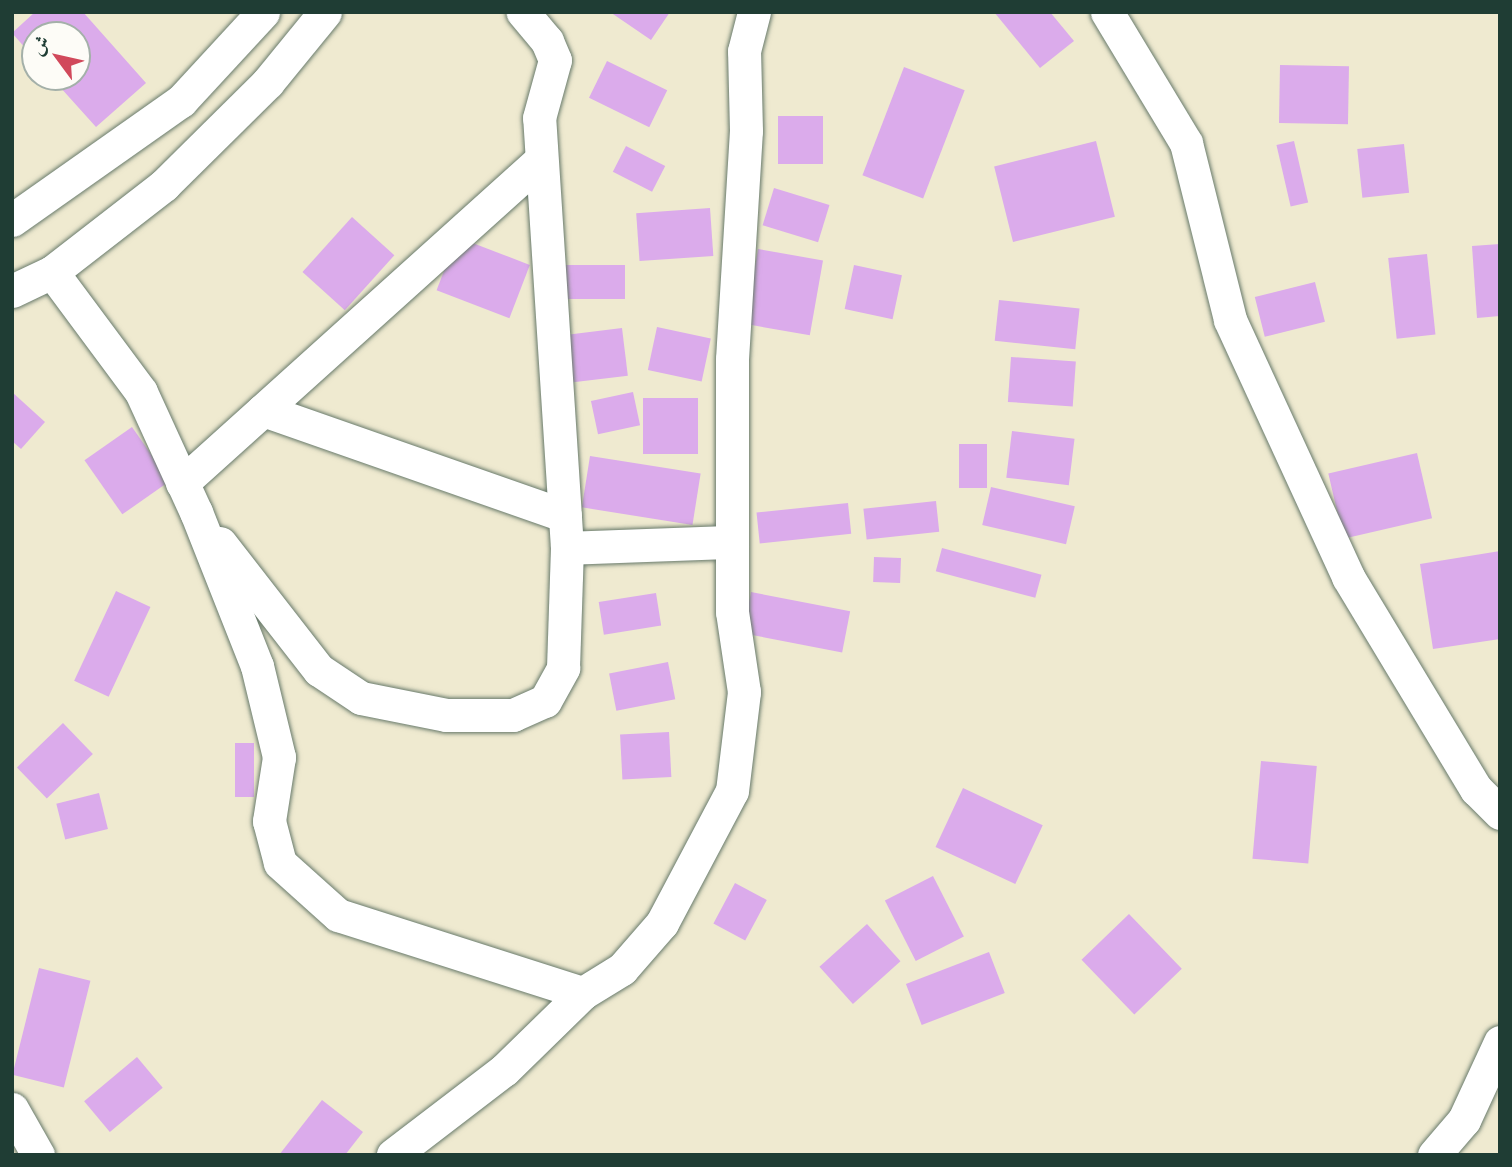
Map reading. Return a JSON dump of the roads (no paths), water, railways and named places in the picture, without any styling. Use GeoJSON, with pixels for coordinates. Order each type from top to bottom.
{"type":"FeatureCollection","features":[{"type":"Feature","properties":{"kind":"street"},"geometry":{"type":"LineString","coordinates":[[13,218],[181,102],[263,12]]}},
{"type":"Feature","properties":{"kind":"street"},"geometry":{"type":"LineString","coordinates":[[12,291],[52,272],[164,185],[268,82],[325,12]]}},
{"type":"Feature","properties":{"kind":"street"},"geometry":{"type":"LineString","coordinates":[[189,497],[318,670],[361,698],[446,715],[513,715],[545,701],[564,668],[566,532],[539,118],[555,60],[547,41],[523,12]]}},
{"type":"Feature","properties":{"kind":"street"},"geometry":{"type":"LineString","coordinates":[[393,1155],[504,1070],[583,993],[622,969],[662,923],[732,791],[744,692],[732,612],[732,359],[746,131],[744,51],[754,12]]}},
{"type":"Feature","properties":{"kind":"street"},"geometry":{"type":"LineString","coordinates":[[1107,12],[1186,143],[1230,320],[1348,577],[1476,789],[1500,813]]}},
{"type":"Feature","properties":{"kind":"street"},"geometry":{"type":"LineString","coordinates":[[189,497],[263,410],[541,160]]}},
{"type":"Feature","properties":{"kind":"street"},"geometry":{"type":"LineString","coordinates":[[52,272],[141,392],[189,497],[257,666],[279,757],[270,821],[280,863],[338,915],[583,993]]}},
{"type":"Feature","properties":{"kind":"street"},"geometry":{"type":"LineString","coordinates":[[263,410],[566,532],[732,542]]}},
{"type":"Feature","properties":{"kind":"street"},"geometry":{"type":"LineString","coordinates":[[1434,1155],[1464,1120],[1500,1042]]}},
{"type":"Feature","properties":{"kind":"street"},"geometry":{"type":"LineString","coordinates":[[12,1109],[38,1155]]}}]}
